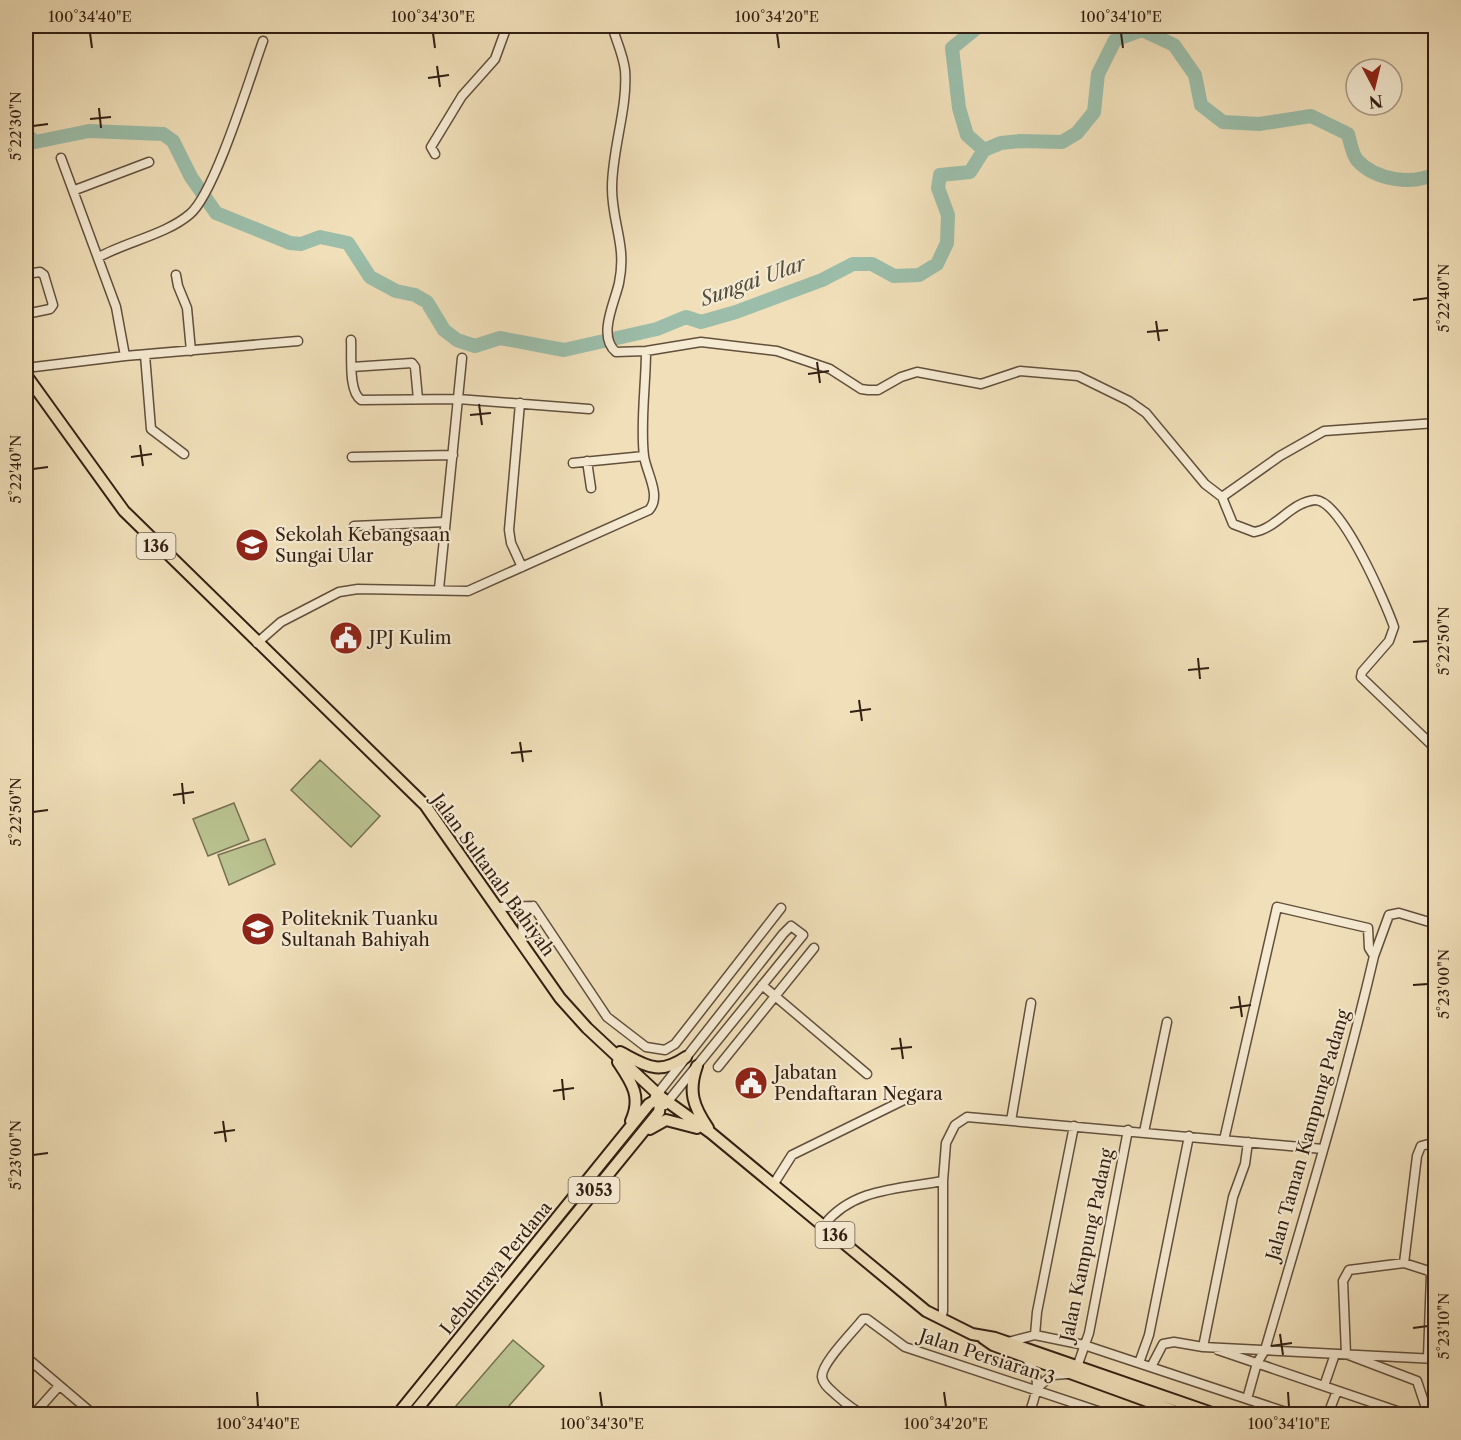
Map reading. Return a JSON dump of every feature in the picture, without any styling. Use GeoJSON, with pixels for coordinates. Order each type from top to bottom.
{"type":"FeatureCollection","features":[{"type":"Feature","properties":{"kind":"main road","name":"Jalan Sultanah Bahiyah"},"geometry":{"type":"LineString","coordinates":[[26,375],[124,511],[425,805],[560,999],[662,1097],[711,1133],[926,1311],[940,1320],[1026,1358],[1183,1414]]}},
{"type":"Feature","properties":{"kind":"main road"},"geometry":{"type":"LineString","coordinates":[[609,1047],[659,1069],[674,1065],[686,1057]]}},
{"type":"Feature","properties":{"kind":"main road"},"geometry":{"type":"LineString","coordinates":[[609,1047],[637,1096],[634,1114],[623,1146]]}},
{"type":"Feature","properties":{"kind":"main road"},"geometry":{"type":"LineString","coordinates":[[697,1066],[691,1081],[693,1101],[711,1133]]}},
{"type":"Feature","properties":{"kind":"main road","name":"Lebuhraya Perdana"},"geometry":{"type":"LineString","coordinates":[[413,1414],[616,1164],[623,1146],[649,1104],[662,1097]]}},
{"type":"Feature","properties":{"kind":"main road","name":"Lebuhraya Perdana"},"geometry":{"type":"LineString","coordinates":[[398,1414],[547,1229],[623,1146],[659,1112],[662,1097]]}},
{"type":"Feature","properties":{"kind":"main road"},"geometry":{"type":"LineString","coordinates":[[623,1146],[666,1120],[676,1120],[711,1133]]}},
{"type":"Feature","properties":{"kind":"main road"},"geometry":{"type":"LineString","coordinates":[[530,1269],[547,1229],[565,1216],[595,1180],[616,1164]]}},
{"type":"Feature","properties":{"kind":"main road","name":"Jalan Sultanah Bahiyah"},"geometry":{"type":"LineString","coordinates":[[983,1338],[1008,1342],[1215,1414]]}},
{"type":"Feature","properties":{"kind":"street"},"geometry":{"type":"LineString","coordinates":[[435,154],[431,147],[462,96],[495,59],[507,26]]}},
{"type":"Feature","properties":{"kind":"street"},"geometry":{"type":"LineString","coordinates":[[612,26],[625,77],[612,186],[613,216],[622,243],[621,272],[608,332],[611,347],[620,354],[701,342],[777,351],[830,369],[861,389],[868,390],[878,390],[901,377],[917,372],[981,384],[1020,371],[1078,376],[1129,401],[1146,413],[1205,484],[1222,497],[1233,524],[1254,532],[1268,528],[1286,514],[1314,500],[1322,502],[1331,510],[1361,552],[1394,627],[1389,641],[1362,672],[1362,679],[1436,749]]}},
{"type":"Feature","properties":{"kind":"street"},"geometry":{"type":"LineString","coordinates":[[99,257],[179,221],[197,208],[206,193],[263,41]]}},
{"type":"Feature","properties":{"kind":"street"},"geometry":{"type":"LineString","coordinates":[[60,158],[75,190],[80,213],[99,257],[116,307],[125,356]]}},
{"type":"Feature","properties":{"kind":"street"},"geometry":{"type":"LineString","coordinates":[[75,190],[149,162]]}},
{"type":"Feature","properties":{"kind":"street"},"geometry":{"type":"LineString","coordinates":[[26,274],[40,272],[44,275],[53,305],[50,309],[26,314]]}},
{"type":"Feature","properties":{"kind":"street"},"geometry":{"type":"LineString","coordinates":[[176,275],[187,308],[191,351]]}},
{"type":"Feature","properties":{"kind":"street"},"geometry":{"type":"LineString","coordinates":[[351,340],[355,388],[357,397],[361,400],[458,399],[589,409]]}},
{"type":"Feature","properties":{"kind":"street"},"geometry":{"type":"LineString","coordinates":[[26,368],[125,356],[298,342]]}},
{"type":"Feature","properties":{"kind":"street"},"geometry":{"type":"LineString","coordinates":[[257,643],[281,622],[339,592],[358,589],[468,591],[649,510],[653,506],[654,495],[644,456],[646,351]]}},
{"type":"Feature","properties":{"kind":"street"},"geometry":{"type":"LineString","coordinates":[[145,356],[151,429],[184,454]]}},
{"type":"Feature","properties":{"kind":"street"},"geometry":{"type":"LineString","coordinates":[[439,589],[462,358]]}},
{"type":"Feature","properties":{"kind":"street"},"geometry":{"type":"LineString","coordinates":[[352,367],[412,363],[415,367],[418,399]]}},
{"type":"Feature","properties":{"kind":"street"},"geometry":{"type":"LineString","coordinates":[[520,403],[509,530],[511,543],[522,567]]}},
{"type":"Feature","properties":{"kind":"street"},"geometry":{"type":"LineString","coordinates":[[1222,497],[1280,456],[1324,432],[1436,423]]}},
{"type":"Feature","properties":{"kind":"street"},"geometry":{"type":"LineString","coordinates":[[352,457],[453,455]]}},
{"type":"Feature","properties":{"kind":"street"},"geometry":{"type":"LineString","coordinates":[[573,463],[644,456]]}},
{"type":"Feature","properties":{"kind":"street"},"geometry":{"type":"LineString","coordinates":[[587,461],[591,488]]}},
{"type":"Feature","properties":{"kind":"street"},"geometry":{"type":"LineString","coordinates":[[354,526],[446,522]]}},
{"type":"Feature","properties":{"kind":"street"},"geometry":{"type":"LineString","coordinates":[[498,907],[533,906]]}},
{"type":"Feature","properties":{"kind":"street"},"geometry":{"type":"LineString","coordinates":[[533,906],[603,1012],[646,1047],[655,1050],[665,1050],[675,1044],[781,908]]}},
{"type":"Feature","properties":{"kind":"street"},"geometry":{"type":"LineString","coordinates":[[522,943],[523,914],[533,906]]}},
{"type":"Feature","properties":{"kind":"street","name":"Jalan Taman Kampung Padang"},"geometry":{"type":"LineString","coordinates":[[1224,1140],[1277,907],[1368,928],[1370,952],[1374,956],[1323,1149],[1265,1350],[1257,1363],[1247,1399]]}},
{"type":"Feature","properties":{"kind":"street"},"geometry":{"type":"LineString","coordinates":[[1374,956],[1389,915],[1399,913],[1436,924]]}},
{"type":"Feature","properties":{"kind":"street"},"geometry":{"type":"LineString","coordinates":[[771,923],[783,934]]}},
{"type":"Feature","properties":{"kind":"street"},"geometry":{"type":"LineString","coordinates":[[791,926],[802,934],[697,1066],[662,1097],[686,1057],[783,934],[791,926]]}},
{"type":"Feature","properties":{"kind":"street"},"geometry":{"type":"LineString","coordinates":[[718,1067],[814,948]]}},
{"type":"Feature","properties":{"kind":"street"},"geometry":{"type":"LineString","coordinates":[[762,985],[867,1074]]}},
{"type":"Feature","properties":{"kind":"street"},"geometry":{"type":"LineString","coordinates":[[1011,1121],[1031,1003]]}},
{"type":"Feature","properties":{"kind":"street"},"geometry":{"type":"LineString","coordinates":[[1144,1132],[1167,1022]]}},
{"type":"Feature","properties":{"kind":"street"},"geometry":{"type":"LineString","coordinates":[[773,1185],[792,1155],[904,1100]]}},
{"type":"Feature","properties":{"kind":"street"},"geometry":{"type":"LineString","coordinates":[[940,1320],[944,1303],[943,1181],[946,1143],[955,1125],[967,1117],[1323,1149]]}},
{"type":"Feature","properties":{"kind":"street"},"geometry":{"type":"LineString","coordinates":[[1035,1335],[1037,1311],[1074,1126]]}},
{"type":"Feature","properties":{"kind":"street","name":"Jalan Kampung Padang"},"geometry":{"type":"LineString","coordinates":[[1077,1366],[1089,1333],[1128,1130]]}},
{"type":"Feature","properties":{"kind":"street"},"geometry":{"type":"LineString","coordinates":[[1139,1363],[1149,1335],[1189,1136]]}},
{"type":"Feature","properties":{"kind":"street"},"geometry":{"type":"LineString","coordinates":[[1206,1347],[1233,1197],[1245,1164],[1248,1142]]}},
{"type":"Feature","properties":{"kind":"street"},"geometry":{"type":"LineString","coordinates":[[1404,1263],[1418,1155],[1422,1146],[1436,1142]]}},
{"type":"Feature","properties":{"kind":"street"},"geometry":{"type":"LineString","coordinates":[[824,1225],[833,1213],[860,1196],[943,1181]]}},
{"type":"Feature","properties":{"kind":"street"},"geometry":{"type":"LineString","coordinates":[[1151,1367],[1163,1344],[1174,1342],[1206,1347],[1335,1354],[1432,1358],[1430,1271],[1404,1263],[1347,1272],[1343,1281],[1346,1354]]}},
{"type":"Feature","properties":{"kind":"street","name":"Jalan Persiaran 3"},"geometry":{"type":"LineString","coordinates":[[863,1414],[853,1410],[824,1384],[823,1369],[863,1319],[872,1320],[905,1347],[1038,1388],[1107,1414]]}},
{"type":"Feature","properties":{"kind":"street"},"geometry":{"type":"LineString","coordinates":[[1008,1342],[1035,1335],[1084,1345],[1292,1414]]}},
{"type":"Feature","properties":{"kind":"street"},"geometry":{"type":"LineString","coordinates":[[1206,1347],[1406,1414]]}},
{"type":"Feature","properties":{"kind":"street"},"geometry":{"type":"LineString","coordinates":[[1324,1386],[1335,1354]]}},
{"type":"Feature","properties":{"kind":"street"},"geometry":{"type":"LineString","coordinates":[[1346,1354],[1417,1381],[1428,1414]]}},
{"type":"Feature","properties":{"kind":"street"},"geometry":{"type":"LineString","coordinates":[[26,1357],[93,1414]]}},
{"type":"Feature","properties":{"kind":"street"},"geometry":{"type":"LineString","coordinates":[[1026,1358],[1034,1367],[1038,1388],[1029,1414]]}},
{"type":"Feature","properties":{"kind":"street"},"geometry":{"type":"LineString","coordinates":[[1038,1388],[1053,1375],[1068,1374]]}},
{"type":"Feature","properties":{"kind":"street"},"geometry":{"type":"LineString","coordinates":[[1436,1378],[1436,1391]]}},
{"type":"Feature","properties":{"kind":"street"},"geometry":{"type":"LineString","coordinates":[[34,1414],[59,1386]]}},
{"type":"Feature","properties":{"kind":"street"},"geometry":{"type":"LineString","coordinates":[[1328,1414],[1337,1391]]}},
{"type":"Feature","properties":{"kind":"green space"},"geometry":{"type":"Polygon","coordinates":[[[320,760],[380,816],[351,847],[291,790],[320,760]]]}},
{"type":"Feature","properties":{"kind":"green space"},"geometry":{"type":"Polygon","coordinates":[[[234,803],[249,840],[208,856],[193,819],[234,803]]]}},
{"type":"Feature","properties":{"kind":"green space"},"geometry":{"type":"Polygon","coordinates":[[[265,839],[275,864],[229,885],[218,855],[265,839]]]}},
{"type":"Feature","properties":{"kind":"green space"},"geometry":{"type":"Polygon","coordinates":[[[513,1340],[544,1366],[502,1414],[449,1414],[513,1340]]]}},
{"type":"Feature","properties":{"kind":"waterway"},"geometry":{"type":"LineString","coordinates":[[979,26],[952,48],[959,108],[967,135],[984,150]]}},
{"type":"Feature","properties":{"kind":"waterway"},"geometry":{"type":"LineString","coordinates":[[984,150],[1001,143],[1020,141],[1062,142],[1077,133],[1094,112],[1098,74],[1115,40],[1142,30],[1174,45],[1195,75],[1201,105],[1223,122],[1259,124],[1311,116],[1348,134],[1357,160],[1374,172],[1406,180],[1427,177],[1436,173]]}},
{"type":"Feature","properties":{"kind":"waterway","name":"Sungai Ular"},"geometry":{"type":"LineString","coordinates":[[26,134],[35,142],[89,131],[163,134],[173,141],[191,177],[216,213],[290,243],[301,244],[320,237],[348,243],[370,277],[396,291],[415,295],[427,302],[444,330],[457,340],[475,346],[500,338],[564,350],[657,329],[686,317],[701,322],[736,312],[822,280],[853,264],[872,264],[894,276],[919,275],[937,264],[947,243],[948,215],[938,188],[940,175],[970,172],[984,150]]}},
{"type":"Feature","properties":{"kind":"place","name":"Sekolah Kebangsaan Sungai Ular"},"geometry":{"type":"Point","coordinates":[252,545]}},
{"type":"Feature","properties":{"kind":"place","name":"JPJ Kulim"},"geometry":{"type":"Point","coordinates":[346,638]}},
{"type":"Feature","properties":{"kind":"place","name":"Politeknik Tuanku Sultanah Bahiyah"},"geometry":{"type":"Point","coordinates":[258,929]}},
{"type":"Feature","properties":{"kind":"place","name":"Jabatan Pendaftaran Negara"},"geometry":{"type":"Point","coordinates":[751,1083]}}]}
